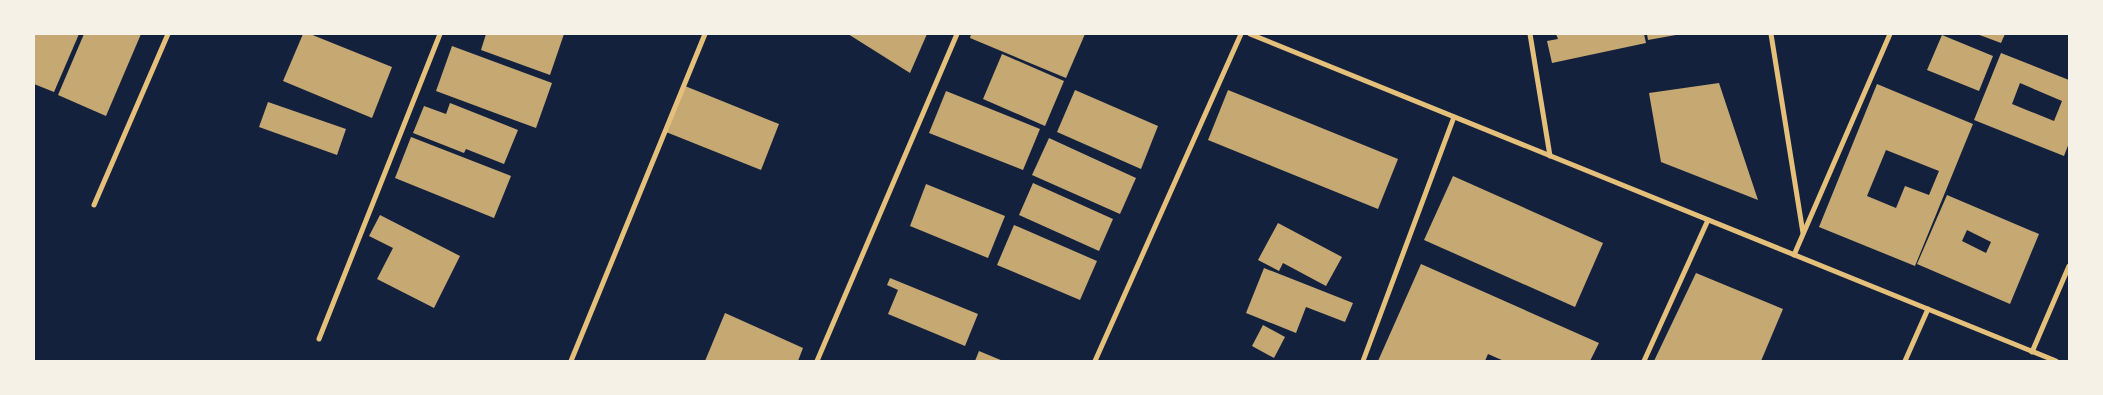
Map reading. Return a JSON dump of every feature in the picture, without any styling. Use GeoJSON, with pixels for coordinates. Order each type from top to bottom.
{"type":"FeatureCollection","features":[{"type":"Feature","properties":{"kind":"street"},"geometry":{"type":"LineString","coordinates":[[94,205],[168,34]]}},
{"type":"Feature","properties":{"kind":"street"},"geometry":{"type":"LineString","coordinates":[[319,339],[440,34]]}},
{"type":"Feature","properties":{"kind":"street"},"geometry":{"type":"LineString","coordinates":[[571,361],[705,34]]}},
{"type":"Feature","properties":{"kind":"street"},"geometry":{"type":"LineString","coordinates":[[817,361],[957,34]]}},
{"type":"Feature","properties":{"kind":"street"},"geometry":{"type":"LineString","coordinates":[[1096,361],[1241,34]]}},
{"type":"Feature","properties":{"kind":"street"},"geometry":{"type":"LineString","coordinates":[[1250,34],[2056,361]]}},
{"type":"Feature","properties":{"kind":"street"},"geometry":{"type":"LineString","coordinates":[[1266,34],[1267,40]]}},
{"type":"Feature","properties":{"kind":"street"},"geometry":{"type":"LineString","coordinates":[[1530,34],[1550,156]]}},
{"type":"Feature","properties":{"kind":"street"},"geometry":{"type":"LineString","coordinates":[[1771,34],[1803,234]]}},
{"type":"Feature","properties":{"kind":"street"},"geometry":{"type":"LineString","coordinates":[[1794,255],[1890,34]]}},
{"type":"Feature","properties":{"kind":"street"},"geometry":{"type":"LineString","coordinates":[[1363,361],[1454,117]]}},
{"type":"Feature","properties":{"kind":"street"},"geometry":{"type":"LineString","coordinates":[[1644,361],[1708,220]]}},
{"type":"Feature","properties":{"kind":"street"},"geometry":{"type":"LineString","coordinates":[[2032,352],[2069,266]]}},
{"type":"Feature","properties":{"kind":"street"},"geometry":{"type":"LineString","coordinates":[[1905,361],[1928,309]]}},
{"type":"Feature","properties":{"kind":"building"},"geometry":{"type":"Polygon","coordinates":[[[34,34],[79,34],[54,92],[34,84],[34,34]]]}},
{"type":"Feature","properties":{"kind":"building"},"geometry":{"type":"Polygon","coordinates":[[[84,34],[141,34],[106,116],[58,95],[84,34]]]}},
{"type":"Feature","properties":{"kind":"building"},"geometry":{"type":"Polygon","coordinates":[[[303,34],[310,34],[392,67],[372,118],[283,81],[303,34]]]}},
{"type":"Feature","properties":{"kind":"building"},"geometry":{"type":"Polygon","coordinates":[[[486,34],[564,34],[550,75],[481,50],[486,34]]]}},
{"type":"Feature","properties":{"kind":"building"},"geometry":{"type":"Polygon","coordinates":[[[848,34],[927,34],[910,73],[848,34]]]}},
{"type":"Feature","properties":{"kind":"building"},"geometry":{"type":"Polygon","coordinates":[[[971,34],[1085,34],[1066,78],[970,38],[971,34]]]}},
{"type":"Feature","properties":{"kind":"building"},"geometry":{"type":"Polygon","coordinates":[[[1556,34],[1644,34],[1646,43],[1552,63],[1547,41],[1558,39],[1556,34]]]}},
{"type":"Feature","properties":{"kind":"building"},"geometry":{"type":"Polygon","coordinates":[[[1647,34],[1676,34],[1676,35],[1648,40],[1647,34]]]}},
{"type":"Feature","properties":{"kind":"building"},"geometry":{"type":"Polygon","coordinates":[[[1977,34],[2005,34],[2001,43],[1977,34]]]}},
{"type":"Feature","properties":{"kind":"building"},"geometry":{"type":"Polygon","coordinates":[[[1942,35],[1993,56],[1979,91],[1927,70],[1942,35]]]}},
{"type":"Feature","properties":{"kind":"building"},"geometry":{"type":"Polygon","coordinates":[[[452,46],[552,83],[536,128],[436,91],[452,46]]]}},
{"type":"Feature","properties":{"kind":"building"},"geometry":{"type":"Polygon","coordinates":[[[2001,53],[2069,80],[2069,143],[2064,156],[1974,120],[2001,53]],[[2020,83],[2012,104],[2054,121],[2062,101],[2020,83]]]}},
{"type":"Feature","properties":{"kind":"building"},"geometry":{"type":"Polygon","coordinates":[[[1002,54],[1064,81],[1045,126],[983,99],[1002,54]]]}},
{"type":"Feature","properties":{"kind":"building"},"geometry":{"type":"Polygon","coordinates":[[[1719,83],[1758,200],[1661,162],[1649,93],[1719,83]]]}},
{"type":"Feature","properties":{"kind":"building"},"geometry":{"type":"Polygon","coordinates":[[[1877,84],[1973,124],[1915,266],[1819,227],[1877,84]],[[1886,150],[1867,196],[1896,208],[1905,186],[1929,195],[1939,171],[1886,150]]]}},
{"type":"Feature","properties":{"kind":"building"},"geometry":{"type":"Polygon","coordinates":[[[685,86],[779,124],[761,170],[666,132],[685,86]]]}},
{"type":"Feature","properties":{"kind":"building"},"geometry":{"type":"Polygon","coordinates":[[[1075,90],[1158,126],[1141,169],[1057,132],[1075,90]]]}},
{"type":"Feature","properties":{"kind":"building"},"geometry":{"type":"Polygon","coordinates":[[[1228,90],[1398,159],[1378,209],[1208,140],[1228,90]]]}},
{"type":"Feature","properties":{"kind":"building"},"geometry":{"type":"Polygon","coordinates":[[[946,91],[1040,129],[1023,170],[929,133],[946,91]]]}},
{"type":"Feature","properties":{"kind":"building"},"geometry":{"type":"Polygon","coordinates":[[[268,102],[346,129],[337,155],[259,127],[268,102]]]}},
{"type":"Feature","properties":{"kind":"building"},"geometry":{"type":"Polygon","coordinates":[[[450,103],[518,130],[504,164],[466,149],[464,153],[413,133],[424,106],[446,114],[450,103]]]}},
{"type":"Feature","properties":{"kind":"building"},"geometry":{"type":"Polygon","coordinates":[[[411,137],[511,176],[494,218],[395,178],[411,137]]]}},
{"type":"Feature","properties":{"kind":"building"},"geometry":{"type":"Polygon","coordinates":[[[1049,138],[1136,178],[1120,214],[1032,175],[1049,138]]]}},
{"type":"Feature","properties":{"kind":"building"},"geometry":{"type":"Polygon","coordinates":[[[1453,176],[1603,243],[1575,307],[1424,240],[1453,176]]]}},
{"type":"Feature","properties":{"kind":"building"},"geometry":{"type":"Polygon","coordinates":[[[1033,183],[1113,219],[1099,251],[1019,215],[1033,183]]]}},
{"type":"Feature","properties":{"kind":"building"},"geometry":{"type":"Polygon","coordinates":[[[926,184],[1005,216],[988,258],[910,226],[926,184]]]}},
{"type":"Feature","properties":{"kind":"building"},"geometry":{"type":"Polygon","coordinates":[[[1947,195],[2039,234],[2010,304],[1917,264],[1947,195]],[[1967,230],[1962,241],[1986,253],[1991,242],[1967,230]]]}},
{"type":"Feature","properties":{"kind":"building"},"geometry":{"type":"Polygon","coordinates":[[[380,215],[460,256],[434,308],[377,279],[393,248],[369,236],[380,215]]]}},
{"type":"Feature","properties":{"kind":"building"},"geometry":{"type":"Polygon","coordinates":[[[1278,223],[1342,257],[1326,286],[1283,263],[1279,271],[1258,260],[1278,223]]]}},
{"type":"Feature","properties":{"kind":"building"},"geometry":{"type":"Polygon","coordinates":[[[1014,225],[1097,261],[1080,300],[997,265],[1014,225]]]}},
{"type":"Feature","properties":{"kind":"building"},"geometry":{"type":"Polygon","coordinates":[[[1421,264],[1599,343],[1590,361],[1504,361],[1488,354],[1485,361],[1378,361],[1421,264]]]}},
{"type":"Feature","properties":{"kind":"building"},"geometry":{"type":"Polygon","coordinates":[[[1264,268],[1353,303],[1345,322],[1306,307],[1296,333],[1246,313],[1264,268]]]}},
{"type":"Feature","properties":{"kind":"building"},"geometry":{"type":"Polygon","coordinates":[[[1696,273],[1783,309],[1761,361],[1654,361],[1696,273]]]}},
{"type":"Feature","properties":{"kind":"building"},"geometry":{"type":"Polygon","coordinates":[[[890,278],[978,314],[965,346],[888,314],[898,290],[887,285],[890,278]]]}},
{"type":"Feature","properties":{"kind":"building"},"geometry":{"type":"Polygon","coordinates":[[[725,313],[803,348],[798,361],[705,361],[725,313]]]}},
{"type":"Feature","properties":{"kind":"building"},"geometry":{"type":"Polygon","coordinates":[[[1263,325],[1285,337],[1274,358],[1252,346],[1263,325]]]}},
{"type":"Feature","properties":{"kind":"building"},"geometry":{"type":"Polygon","coordinates":[[[979,351],[1003,361],[975,361],[979,351]]]}}]}
